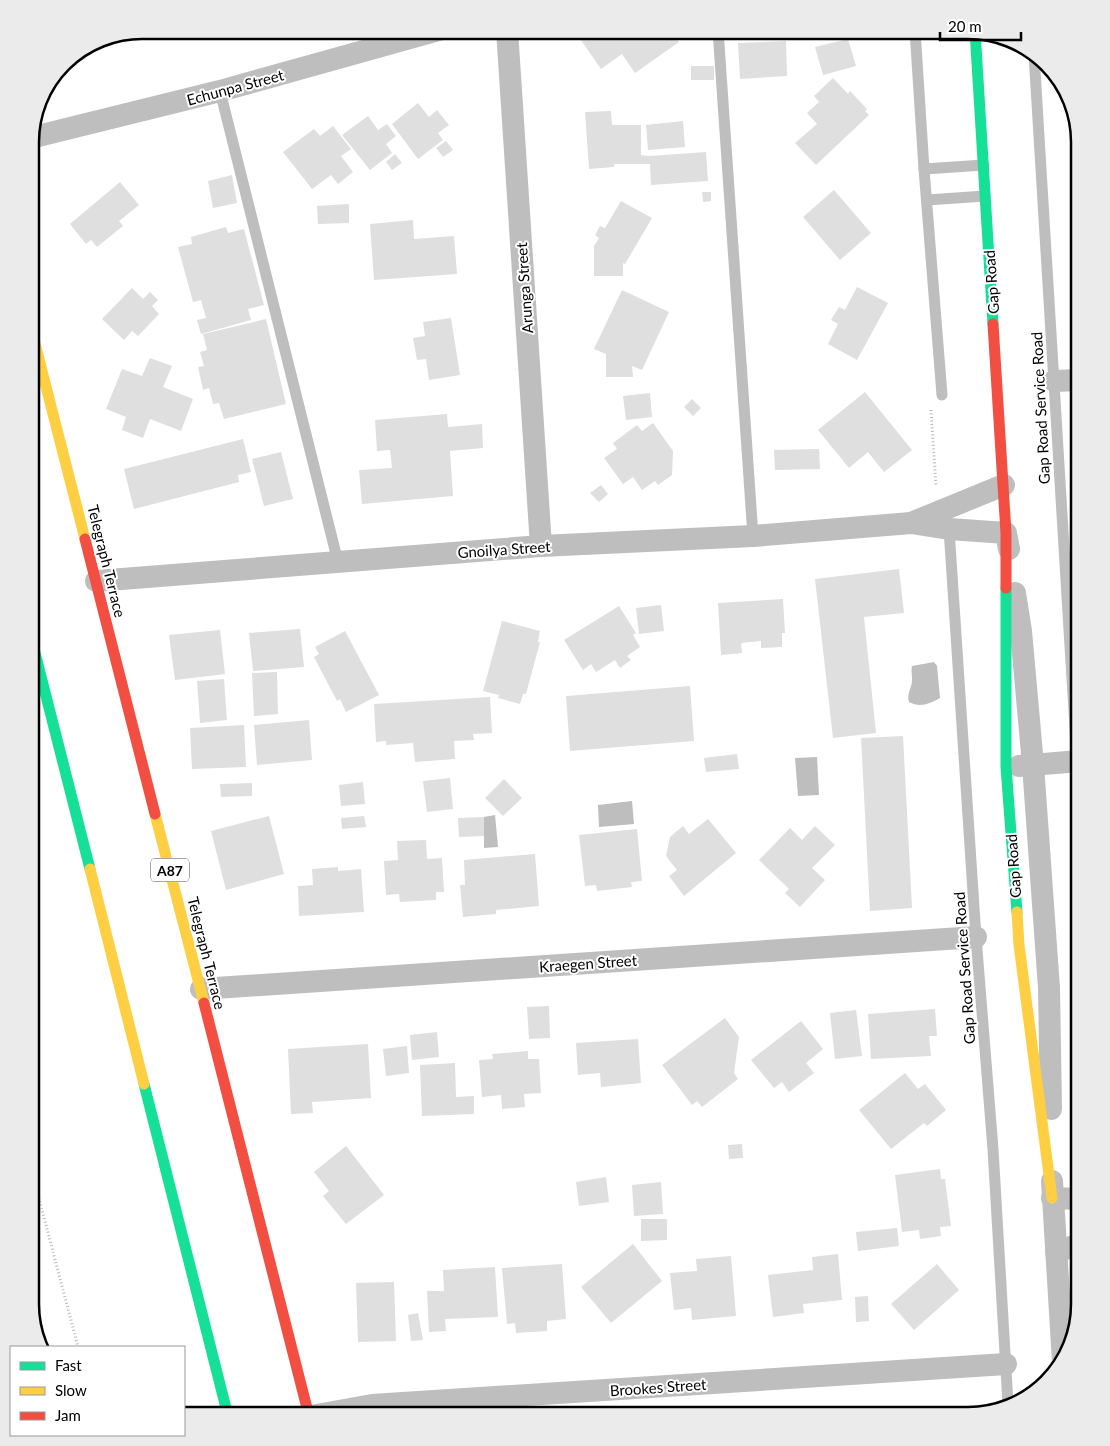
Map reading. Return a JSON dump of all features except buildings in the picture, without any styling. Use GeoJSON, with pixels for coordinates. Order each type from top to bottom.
{"type":"FeatureCollection","features":[{"type":"Feature","properties":{"kind":"main road","name":"Gap Road"},"geometry":{"type":"LineString","coordinates":[[976,39],[1004,485],[1006,533],[1006,767],[1019,945],[1052,1198]]}},
{"type":"Feature","properties":{"kind":"main road","name":"Telegraph Terrace"},"geometry":{"type":"LineString","coordinates":[[39,359],[308,1407]]}},
{"type":"Feature","properties":{"kind":"main road"},"geometry":{"type":"LineString","coordinates":[[39,669],[226,1407]]}},
{"type":"Feature","properties":{"kind":"street","name":"Echunpa Street"},"geometry":{"type":"LineString","coordinates":[[39,136],[220,92],[407,39]]}},
{"type":"Feature","properties":{"kind":"street","name":"Arunga Street"},"geometry":{"type":"LineString","coordinates":[[508,39],[541,546]]}},
{"type":"Feature","properties":{"kind":"street"},"geometry":{"type":"LineString","coordinates":[[1054,381],[1071,380]]}},
{"type":"Feature","properties":{"kind":"street"},"geometry":{"type":"LineString","coordinates":[[944,520],[1004,485]]}},
{"type":"Feature","properties":{"kind":"street","name":"Gnoilya Street"},"geometry":{"type":"LineString","coordinates":[[96,581],[541,546],[753,536],[944,520],[1006,533]]}},
{"type":"Feature","properties":{"kind":"street","name":"Gap Road"},"geometry":{"type":"LineString","coordinates":[[1006,533],[1020,630],[1033,765],[1050,988],[1052,1198],[1062,1346]]}},
{"type":"Feature","properties":{"kind":"street"},"geometry":{"type":"LineString","coordinates":[[1006,767],[1071,761]]}},
{"type":"Feature","properties":{"kind":"street","name":"Kraegen Street"},"geometry":{"type":"LineString","coordinates":[[200,990],[976,937]]}},
{"type":"Feature","properties":{"kind":"street"},"geometry":{"type":"LineString","coordinates":[[1052,1198],[1071,1199]]}},
{"type":"Feature","properties":{"kind":"street"},"geometry":{"type":"LineString","coordinates":[[1056,1252],[1071,1247]]}},
{"type":"Feature","properties":{"kind":"street","name":"Brookes Street"},"geometry":{"type":"LineString","coordinates":[[361,1407],[1006,1364]]}},
{"type":"Feature","properties":{"kind":"lane"},"geometry":{"type":"LineString","coordinates":[[719,39],[753,536]]}},
{"type":"Feature","properties":{"kind":"lane"},"geometry":{"type":"LineString","coordinates":[[917,39],[924,169],[942,395]]}},
{"type":"Feature","properties":{"kind":"lane","name":"Gap Road Service Road"},"geometry":{"type":"LineString","coordinates":[[1035,63],[1071,675]]}},
{"type":"Feature","properties":{"kind":"lane"},"geometry":{"type":"LineString","coordinates":[[220,92],[338,562]]}},
{"type":"Feature","properties":{"kind":"lane"},"geometry":{"type":"LineString","coordinates":[[924,169],[984,165]]}},
{"type":"Feature","properties":{"kind":"lane"},"geometry":{"type":"LineString","coordinates":[[927,200],[985,196]]}},
{"type":"Feature","properties":{"kind":"lane","name":"Gap Road Service Road"},"geometry":{"type":"LineString","coordinates":[[944,520],[993,1149],[1008,1399]]}},
{"type":"Feature","properties":{"kind":"path"},"geometry":{"type":"LineString","coordinates":[[942,395],[930,403],[944,520]]}},
{"type":"Feature","properties":{"kind":"path"},"geometry":{"type":"LineString","coordinates":[[39,1198],[78,1346]]}},
{"type":"Feature","properties":{"kind":"shaded area"},"geometry":{"type":"Polygon","coordinates":[[[934,662],[937,666],[940,698],[917,705],[909,702],[912,666],[934,662]]]}},
{"type":"Feature","properties":{"kind":"shaded area"},"geometry":{"type":"Polygon","coordinates":[[[817,757],[819,795],[798,796],[795,758],[817,757]]]}},
{"type":"Feature","properties":{"kind":"shaded area"},"geometry":{"type":"Polygon","coordinates":[[[632,801],[634,824],[599,827],[598,805],[632,801]]]}},
{"type":"Feature","properties":{"kind":"shaded area"},"geometry":{"type":"Polygon","coordinates":[[[495,815],[498,847],[484,848],[484,817],[495,815]]]}},
{"type":"Feature","properties":{"kind":"traffic: fast"},"geometry":{"type":"LineString","coordinates":[[976,39],[993,324]]}},
{"type":"Feature","properties":{"kind":"traffic: fast"},"geometry":{"type":"LineString","coordinates":[[1006,588],[1006,767],[1017,912]]}},
{"type":"Feature","properties":{"kind":"traffic: fast"},"geometry":{"type":"LineString","coordinates":[[39,668],[90,869]]}},
{"type":"Feature","properties":{"kind":"traffic: fast"},"geometry":{"type":"LineString","coordinates":[[144,1084],[226,1407]]}},
{"type":"Feature","properties":{"kind":"traffic: slow"},"geometry":{"type":"LineString","coordinates":[[39,359],[85,539]]}},
{"type":"Feature","properties":{"kind":"traffic: slow"},"geometry":{"type":"LineString","coordinates":[[155,814],[204,1003]]}},
{"type":"Feature","properties":{"kind":"traffic: slow"},"geometry":{"type":"LineString","coordinates":[[90,869],[144,1084]]}},
{"type":"Feature","properties":{"kind":"traffic: slow"},"geometry":{"type":"LineString","coordinates":[[1017,912],[1019,945],[1052,1198]]}},
{"type":"Feature","properties":{"kind":"traffic: jam"},"geometry":{"type":"LineString","coordinates":[[993,324],[1006,533],[1006,588]]}},
{"type":"Feature","properties":{"kind":"traffic: jam"},"geometry":{"type":"LineString","coordinates":[[85,539],[155,814]]}},
{"type":"Feature","properties":{"kind":"traffic: jam"},"geometry":{"type":"LineString","coordinates":[[204,1003],[307,1407]]}}]}
